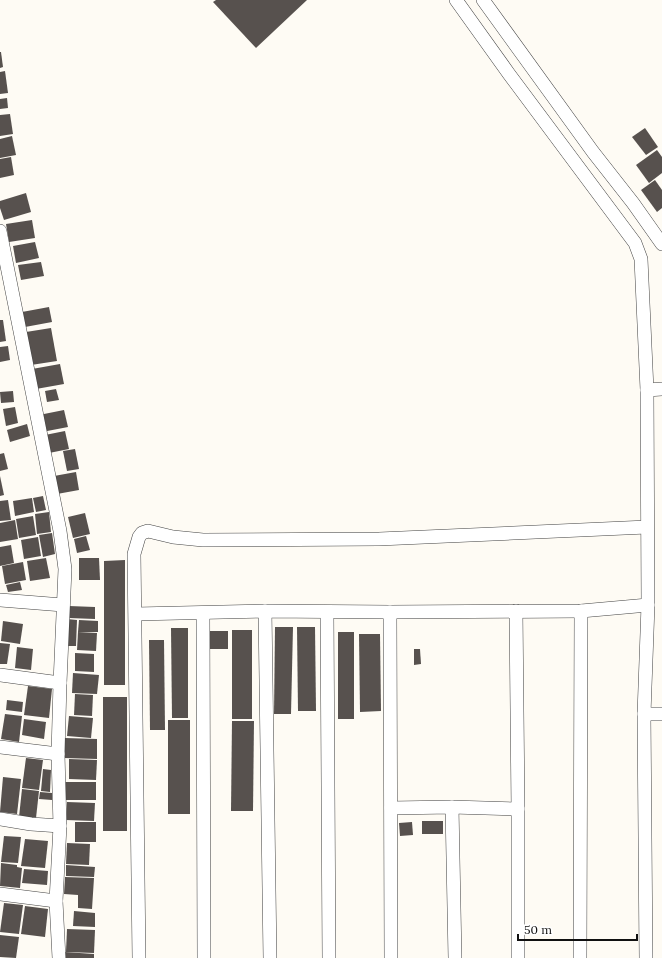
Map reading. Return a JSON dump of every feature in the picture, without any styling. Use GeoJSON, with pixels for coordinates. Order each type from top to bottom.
{"type":"FeatureCollection","features":[{"type":"Feature","properties":{"kind":"street"},"geometry":{"type":"LineString","coordinates":[[456,0],[509,74],[635,243],[641,259],[647,390],[648,527],[648,605],[644,714],[646,958]]}},
{"type":"Feature","properties":{"kind":"street"},"geometry":{"type":"LineString","coordinates":[[483,0],[593,152],[662,244]]}},
{"type":"Feature","properties":{"kind":"street"},"geometry":{"type":"LineString","coordinates":[[509,74],[527,62]]}},
{"type":"Feature","properties":{"kind":"street"},"geometry":{"type":"LineString","coordinates":[[0,231],[60,531],[65,569],[58,754],[60,826],[56,901],[59,958]]}},
{"type":"Feature","properties":{"kind":"street"},"geometry":{"type":"LineString","coordinates":[[647,390],[662,389]]}},
{"type":"Feature","properties":{"kind":"street"},"geometry":{"type":"LineString","coordinates":[[139,958],[136,614],[134,554],[139,537],[142,533],[148,531],[173,537],[203,540],[379,539],[648,527]]}},
{"type":"Feature","properties":{"kind":"street"},"geometry":{"type":"LineString","coordinates":[[0,600],[63,605]]}},
{"type":"Feature","properties":{"kind":"street"},"geometry":{"type":"LineString","coordinates":[[136,614],[265,611],[581,611],[648,605]]}},
{"type":"Feature","properties":{"kind":"street"},"geometry":{"type":"LineString","coordinates":[[265,611],[270,958]]}},
{"type":"Feature","properties":{"kind":"street"},"geometry":{"type":"LineString","coordinates":[[516,611],[518,958]]}},
{"type":"Feature","properties":{"kind":"street"},"geometry":{"type":"LineString","coordinates":[[580,958],[581,611]]}},
{"type":"Feature","properties":{"kind":"street"},"geometry":{"type":"LineString","coordinates":[[326,612],[329,958]]}},
{"type":"Feature","properties":{"kind":"street"},"geometry":{"type":"LineString","coordinates":[[390,612],[391,958]]}},
{"type":"Feature","properties":{"kind":"street"},"geometry":{"type":"LineString","coordinates":[[203,613],[204,958]]}},
{"type":"Feature","properties":{"kind":"street"},"geometry":{"type":"LineString","coordinates":[[0,675],[60,683]]}},
{"type":"Feature","properties":{"kind":"street"},"geometry":{"type":"LineString","coordinates":[[644,714],[662,714]]}},
{"type":"Feature","properties":{"kind":"street"},"geometry":{"type":"LineString","coordinates":[[0,747],[58,754]]}},
{"type":"Feature","properties":{"kind":"street"},"geometry":{"type":"LineString","coordinates":[[391,808],[452,807],[518,809]]}},
{"type":"Feature","properties":{"kind":"street"},"geometry":{"type":"LineString","coordinates":[[452,807],[455,958]]}},
{"type":"Feature","properties":{"kind":"street"},"geometry":{"type":"LineString","coordinates":[[0,819],[31,824],[60,826]]}},
{"type":"Feature","properties":{"kind":"street"},"geometry":{"type":"LineString","coordinates":[[0,894],[56,901]]}},
{"type":"Feature","properties":{"kind":"building"},"geometry":{"type":"Polygon","coordinates":[[[216,0],[307,0],[256,48],[213,2],[216,0]]]}},
{"type":"Feature","properties":{"kind":"building"},"geometry":{"type":"Polygon","coordinates":[[[0,52],[3,67],[0,68],[0,52]]]}},
{"type":"Feature","properties":{"kind":"building"},"geometry":{"type":"Polygon","coordinates":[[[5,71],[8,93],[0,94],[0,72],[5,71]]]}},
{"type":"Feature","properties":{"kind":"building"},"geometry":{"type":"Polygon","coordinates":[[[7,98],[8,108],[0,109],[0,99],[7,98]]]}},
{"type":"Feature","properties":{"kind":"building"},"geometry":{"type":"Polygon","coordinates":[[[10,114],[13,134],[0,136],[0,115],[10,114]]]}},
{"type":"Feature","properties":{"kind":"building"},"geometry":{"type":"Polygon","coordinates":[[[645,128],[658,147],[646,155],[632,137],[645,128]]]}},
{"type":"Feature","properties":{"kind":"building"},"geometry":{"type":"Polygon","coordinates":[[[12,136],[16,155],[0,158],[0,139],[12,136]]]}},
{"type":"Feature","properties":{"kind":"building"},"geometry":{"type":"Polygon","coordinates":[[[657,150],[662,157],[662,173],[649,183],[636,165],[657,150]]]}},
{"type":"Feature","properties":{"kind":"building"},"geometry":{"type":"Polygon","coordinates":[[[11,157],[14,175],[0,178],[0,159],[11,157]]]}},
{"type":"Feature","properties":{"kind":"building"},"geometry":{"type":"Polygon","coordinates":[[[655,180],[662,190],[662,208],[657,212],[641,190],[655,180]]]}},
{"type":"Feature","properties":{"kind":"building"},"geometry":{"type":"Polygon","coordinates":[[[26,193],[31,212],[4,220],[0,208],[0,201],[26,193]]]}},
{"type":"Feature","properties":{"kind":"building"},"geometry":{"type":"Polygon","coordinates":[[[32,220],[35,238],[9,242],[6,224],[32,220]]]}},
{"type":"Feature","properties":{"kind":"building"},"geometry":{"type":"Polygon","coordinates":[[[35,242],[39,258],[16,263],[13,246],[35,242]]]}},
{"type":"Feature","properties":{"kind":"building"},"geometry":{"type":"Polygon","coordinates":[[[41,262],[44,276],[21,280],[18,265],[41,262]]]}},
{"type":"Feature","properties":{"kind":"building"},"geometry":{"type":"Polygon","coordinates":[[[49,307],[52,322],[25,327],[22,312],[49,307]]]}},
{"type":"Feature","properties":{"kind":"building"},"geometry":{"type":"Polygon","coordinates":[[[0,320],[3,320],[6,341],[0,342],[0,320]]]}},
{"type":"Feature","properties":{"kind":"building"},"geometry":{"type":"Polygon","coordinates":[[[51,328],[57,361],[31,365],[26,332],[51,328]]]}},
{"type":"Feature","properties":{"kind":"building"},"geometry":{"type":"Polygon","coordinates":[[[8,346],[10,360],[0,362],[0,347],[8,346]]]}},
{"type":"Feature","properties":{"kind":"building"},"geometry":{"type":"Polygon","coordinates":[[[60,364],[64,384],[36,389],[32,369],[60,364]]]}},
{"type":"Feature","properties":{"kind":"building"},"geometry":{"type":"Polygon","coordinates":[[[56,389],[59,400],[47,402],[45,391],[56,389]]]}},
{"type":"Feature","properties":{"kind":"building"},"geometry":{"type":"Polygon","coordinates":[[[13,391],[14,402],[1,403],[0,392],[13,391]]]}},
{"type":"Feature","properties":{"kind":"building"},"geometry":{"type":"Polygon","coordinates":[[[15,407],[18,423],[6,426],[3,409],[15,407]]]}},
{"type":"Feature","properties":{"kind":"building"},"geometry":{"type":"Polygon","coordinates":[[[64,410],[68,427],[42,432],[39,415],[64,410]]]}},
{"type":"Feature","properties":{"kind":"building"},"geometry":{"type":"Polygon","coordinates":[[[27,424],[30,436],[10,442],[7,430],[27,424]]]}},
{"type":"Feature","properties":{"kind":"building"},"geometry":{"type":"Polygon","coordinates":[[[65,431],[69,449],[49,453],[45,435],[65,431]]]}},
{"type":"Feature","properties":{"kind":"building"},"geometry":{"type":"Polygon","coordinates":[[[75,449],[79,469],[67,471],[63,451],[75,449]]]}},
{"type":"Feature","properties":{"kind":"building"},"geometry":{"type":"Polygon","coordinates":[[[4,453],[8,469],[0,471],[0,454],[4,453]]]}},
{"type":"Feature","properties":{"kind":"building"},"geometry":{"type":"Polygon","coordinates":[[[76,472],[79,490],[57,494],[54,476],[76,472]]]}},
{"type":"Feature","properties":{"kind":"building"},"geometry":{"type":"Polygon","coordinates":[[[0,476],[4,495],[0,496],[0,476]]]}},
{"type":"Feature","properties":{"kind":"building"},"geometry":{"type":"Polygon","coordinates":[[[43,496],[46,510],[36,512],[33,498],[43,496]]]}},
{"type":"Feature","properties":{"kind":"building"},"geometry":{"type":"Polygon","coordinates":[[[32,498],[34,512],[15,516],[13,501],[32,498]]]}},
{"type":"Feature","properties":{"kind":"building"},"geometry":{"type":"Polygon","coordinates":[[[8,500],[11,520],[0,521],[0,501],[8,500]]]}},
{"type":"Feature","properties":{"kind":"building"},"geometry":{"type":"Polygon","coordinates":[[[49,512],[51,532],[37,534],[35,514],[49,512]]]}},
{"type":"Feature","properties":{"kind":"building"},"geometry":{"type":"Polygon","coordinates":[[[85,513],[90,534],[73,538],[68,517],[85,513]]]}},
{"type":"Feature","properties":{"kind":"building"},"geometry":{"type":"Polygon","coordinates":[[[33,516],[36,535],[19,538],[16,519],[33,516]]]}},
{"type":"Feature","properties":{"kind":"building"},"geometry":{"type":"Polygon","coordinates":[[[15,520],[18,539],[0,542],[0,523],[15,520]]]}},
{"type":"Feature","properties":{"kind":"building"},"geometry":{"type":"Polygon","coordinates":[[[52,533],[55,554],[43,557],[39,535],[52,533]]]}},
{"type":"Feature","properties":{"kind":"building"},"geometry":{"type":"Polygon","coordinates":[[[86,536],[90,550],[77,553],[74,539],[86,536]]]}},
{"type":"Feature","properties":{"kind":"building"},"geometry":{"type":"Polygon","coordinates":[[[38,537],[41,556],[24,559],[21,540],[38,537]]]}},
{"type":"Feature","properties":{"kind":"building"},"geometry":{"type":"Polygon","coordinates":[[[11,545],[14,563],[0,566],[0,547],[11,545]]]}},
{"type":"Feature","properties":{"kind":"building"},"geometry":{"type":"Polygon","coordinates":[[[46,558],[50,578],[30,581],[27,561],[46,558]]]}},
{"type":"Feature","properties":{"kind":"building"},"geometry":{"type":"Polygon","coordinates":[[[79,558],[99,558],[100,580],[79,580],[79,558]]]}},
{"type":"Feature","properties":{"kind":"building"},"geometry":{"type":"Polygon","coordinates":[[[125,560],[125,685],[104,685],[104,561],[125,560]]]}},
{"type":"Feature","properties":{"kind":"building"},"geometry":{"type":"Polygon","coordinates":[[[23,562],[26,580],[5,584],[2,566],[23,562]]]}},
{"type":"Feature","properties":{"kind":"building"},"geometry":{"type":"Polygon","coordinates":[[[20,582],[22,590],[8,592],[6,585],[20,582]]]}},
{"type":"Feature","properties":{"kind":"building"},"geometry":{"type":"Polygon","coordinates":[[[69,606],[95,607],[95,619],[69,618],[69,606]]]}},
{"type":"Feature","properties":{"kind":"building"},"geometry":{"type":"Polygon","coordinates":[[[67,619],[77,620],[76,646],[65,646],[67,619]]]}},
{"type":"Feature","properties":{"kind":"building"},"geometry":{"type":"Polygon","coordinates":[[[79,620],[98,621],[98,632],[78,632],[79,620]]]}},
{"type":"Feature","properties":{"kind":"building"},"geometry":{"type":"Polygon","coordinates":[[[3,621],[23,624],[20,644],[1,641],[3,621]]]}},
{"type":"Feature","properties":{"kind":"building"},"geometry":{"type":"Polygon","coordinates":[[[275,627],[293,627],[291,714],[274,714],[275,627]]]}},
{"type":"Feature","properties":{"kind":"building"},"geometry":{"type":"Polygon","coordinates":[[[297,627],[315,627],[316,711],[298,711],[297,627]]]}},
{"type":"Feature","properties":{"kind":"building"},"geometry":{"type":"Polygon","coordinates":[[[171,628],[188,628],[188,718],[172,718],[171,628]]]}},
{"type":"Feature","properties":{"kind":"building"},"geometry":{"type":"Polygon","coordinates":[[[232,630],[252,630],[252,719],[232,719],[232,630]]]}},
{"type":"Feature","properties":{"kind":"building"},"geometry":{"type":"Polygon","coordinates":[[[207,631],[228,631],[228,649],[207,649],[207,631]]]}},
{"type":"Feature","properties":{"kind":"building"},"geometry":{"type":"Polygon","coordinates":[[[78,632],[97,633],[96,651],[77,650],[78,632]]]}},
{"type":"Feature","properties":{"kind":"building"},"geometry":{"type":"Polygon","coordinates":[[[338,632],[354,632],[354,719],[338,719],[338,632]]]}},
{"type":"Feature","properties":{"kind":"building"},"geometry":{"type":"Polygon","coordinates":[[[359,634],[380,634],[381,711],[360,712],[359,634]]]}},
{"type":"Feature","properties":{"kind":"building"},"geometry":{"type":"Polygon","coordinates":[[[149,640],[164,640],[165,730],[150,730],[149,640]]]}},
{"type":"Feature","properties":{"kind":"building"},"geometry":{"type":"Polygon","coordinates":[[[0,643],[10,644],[7,664],[0,664],[0,643]]]}},
{"type":"Feature","properties":{"kind":"building"},"geometry":{"type":"Polygon","coordinates":[[[17,647],[33,649],[31,670],[15,668],[17,647]]]}},
{"type":"Feature","properties":{"kind":"building"},"geometry":{"type":"Polygon","coordinates":[[[414,649],[420,649],[421,664],[414,665],[414,649]]]}},
{"type":"Feature","properties":{"kind":"building"},"geometry":{"type":"Polygon","coordinates":[[[75,653],[94,654],[94,672],[75,671],[75,653]]]}},
{"type":"Feature","properties":{"kind":"building"},"geometry":{"type":"Polygon","coordinates":[[[73,673],[99,675],[97,694],[72,693],[73,673]]]}},
{"type":"Feature","properties":{"kind":"building"},"geometry":{"type":"Polygon","coordinates":[[[28,686],[52,689],[49,718],[24,715],[28,686]]]}},
{"type":"Feature","properties":{"kind":"building"},"geometry":{"type":"Polygon","coordinates":[[[75,694],[93,695],[92,716],[74,715],[75,694]]]}},
{"type":"Feature","properties":{"kind":"building"},"geometry":{"type":"Polygon","coordinates":[[[103,697],[127,697],[127,831],[103,831],[103,697]]]}},
{"type":"Feature","properties":{"kind":"building"},"geometry":{"type":"Polygon","coordinates":[[[7,700],[23,702],[22,712],[6,710],[7,700]]]}},
{"type":"Feature","properties":{"kind":"building"},"geometry":{"type":"Polygon","coordinates":[[[5,714],[22,716],[19,742],[1,739],[5,714]]]}},
{"type":"Feature","properties":{"kind":"building"},"geometry":{"type":"Polygon","coordinates":[[[69,716],[93,718],[91,738],[67,736],[69,716]]]}},
{"type":"Feature","properties":{"kind":"building"},"geometry":{"type":"Polygon","coordinates":[[[24,719],[46,722],[44,739],[22,735],[24,719]]]}},
{"type":"Feature","properties":{"kind":"building"},"geometry":{"type":"Polygon","coordinates":[[[168,720],[190,720],[190,814],[168,814],[168,720]]]}},
{"type":"Feature","properties":{"kind":"building"},"geometry":{"type":"Polygon","coordinates":[[[232,721],[254,721],[253,811],[231,811],[232,721]]]}},
{"type":"Feature","properties":{"kind":"building"},"geometry":{"type":"Polygon","coordinates":[[[65,738],[97,739],[97,759],[64,758],[65,738]]]}},
{"type":"Feature","properties":{"kind":"building"},"geometry":{"type":"Polygon","coordinates":[[[26,758],[43,760],[39,790],[22,788],[26,758]]]}},
{"type":"Feature","properties":{"kind":"building"},"geometry":{"type":"Polygon","coordinates":[[[69,759],[97,760],[96,780],[69,779],[69,759]]]}},
{"type":"Feature","properties":{"kind":"building"},"geometry":{"type":"Polygon","coordinates":[[[43,769],[51,770],[50,792],[41,791],[43,769]]]}},
{"type":"Feature","properties":{"kind":"building"},"geometry":{"type":"Polygon","coordinates":[[[3,777],[21,779],[17,814],[0,812],[3,777]]]}},
{"type":"Feature","properties":{"kind":"building"},"geometry":{"type":"Polygon","coordinates":[[[65,782],[96,782],[96,800],[65,800],[65,782]]]}},
{"type":"Feature","properties":{"kind":"building"},"geometry":{"type":"Polygon","coordinates":[[[22,789],[39,791],[36,818],[19,817],[22,789]]]}},
{"type":"Feature","properties":{"kind":"building"},"geometry":{"type":"Polygon","coordinates":[[[40,792],[52,793],[52,800],[39,799],[40,792]]]}},
{"type":"Feature","properties":{"kind":"building"},"geometry":{"type":"Polygon","coordinates":[[[67,802],[95,803],[94,821],[66,820],[67,802]]]}},
{"type":"Feature","properties":{"kind":"building"},"geometry":{"type":"Polygon","coordinates":[[[422,821],[443,821],[443,834],[422,834],[422,821]]]}},
{"type":"Feature","properties":{"kind":"building"},"geometry":{"type":"Polygon","coordinates":[[[75,822],[96,822],[96,842],[75,842],[75,822]]]}},
{"type":"Feature","properties":{"kind":"building"},"geometry":{"type":"Polygon","coordinates":[[[412,822],[413,835],[400,836],[399,823],[412,822]]]}},
{"type":"Feature","properties":{"kind":"building"},"geometry":{"type":"Polygon","coordinates":[[[4,836],[21,837],[18,863],[1,862],[4,836]]]}},
{"type":"Feature","properties":{"kind":"building"},"geometry":{"type":"Polygon","coordinates":[[[25,839],[48,841],[45,868],[21,866],[25,839]]]}},
{"type":"Feature","properties":{"kind":"building"},"geometry":{"type":"Polygon","coordinates":[[[67,843],[90,844],[89,865],[66,864],[67,843]]]}},
{"type":"Feature","properties":{"kind":"building"},"geometry":{"type":"Polygon","coordinates":[[[1,863],[17,865],[17,867],[22,868],[20,888],[0,886],[1,863]]]}},
{"type":"Feature","properties":{"kind":"building"},"geometry":{"type":"Polygon","coordinates":[[[66,865],[95,867],[94,877],[66,876],[66,865]]]}},
{"type":"Feature","properties":{"kind":"building"},"geometry":{"type":"Polygon","coordinates":[[[24,869],[48,871],[47,885],[22,883],[24,869]]]}},
{"type":"Feature","properties":{"kind":"building"},"geometry":{"type":"Polygon","coordinates":[[[65,877],[94,878],[92,909],[78,908],[78,895],[64,894],[65,877]]]}},
{"type":"Feature","properties":{"kind":"building"},"geometry":{"type":"Polygon","coordinates":[[[4,903],[23,905],[19,934],[0,932],[4,903]]]}},
{"type":"Feature","properties":{"kind":"building"},"geometry":{"type":"Polygon","coordinates":[[[25,906],[48,909],[45,937],[21,934],[25,906]]]}},
{"type":"Feature","properties":{"kind":"building"},"geometry":{"type":"Polygon","coordinates":[[[74,911],[95,913],[95,927],[73,926],[74,911]]]}},
{"type":"Feature","properties":{"kind":"building"},"geometry":{"type":"Polygon","coordinates":[[[67,929],[95,930],[94,953],[66,952],[67,929]]]}},
{"type":"Feature","properties":{"kind":"building"},"geometry":{"type":"Polygon","coordinates":[[[0,935],[19,937],[16,958],[0,957],[0,935]]]}},
{"type":"Feature","properties":{"kind":"building"},"geometry":{"type":"Polygon","coordinates":[[[65,952],[94,954],[94,958],[65,958],[65,952]]]}}]}
